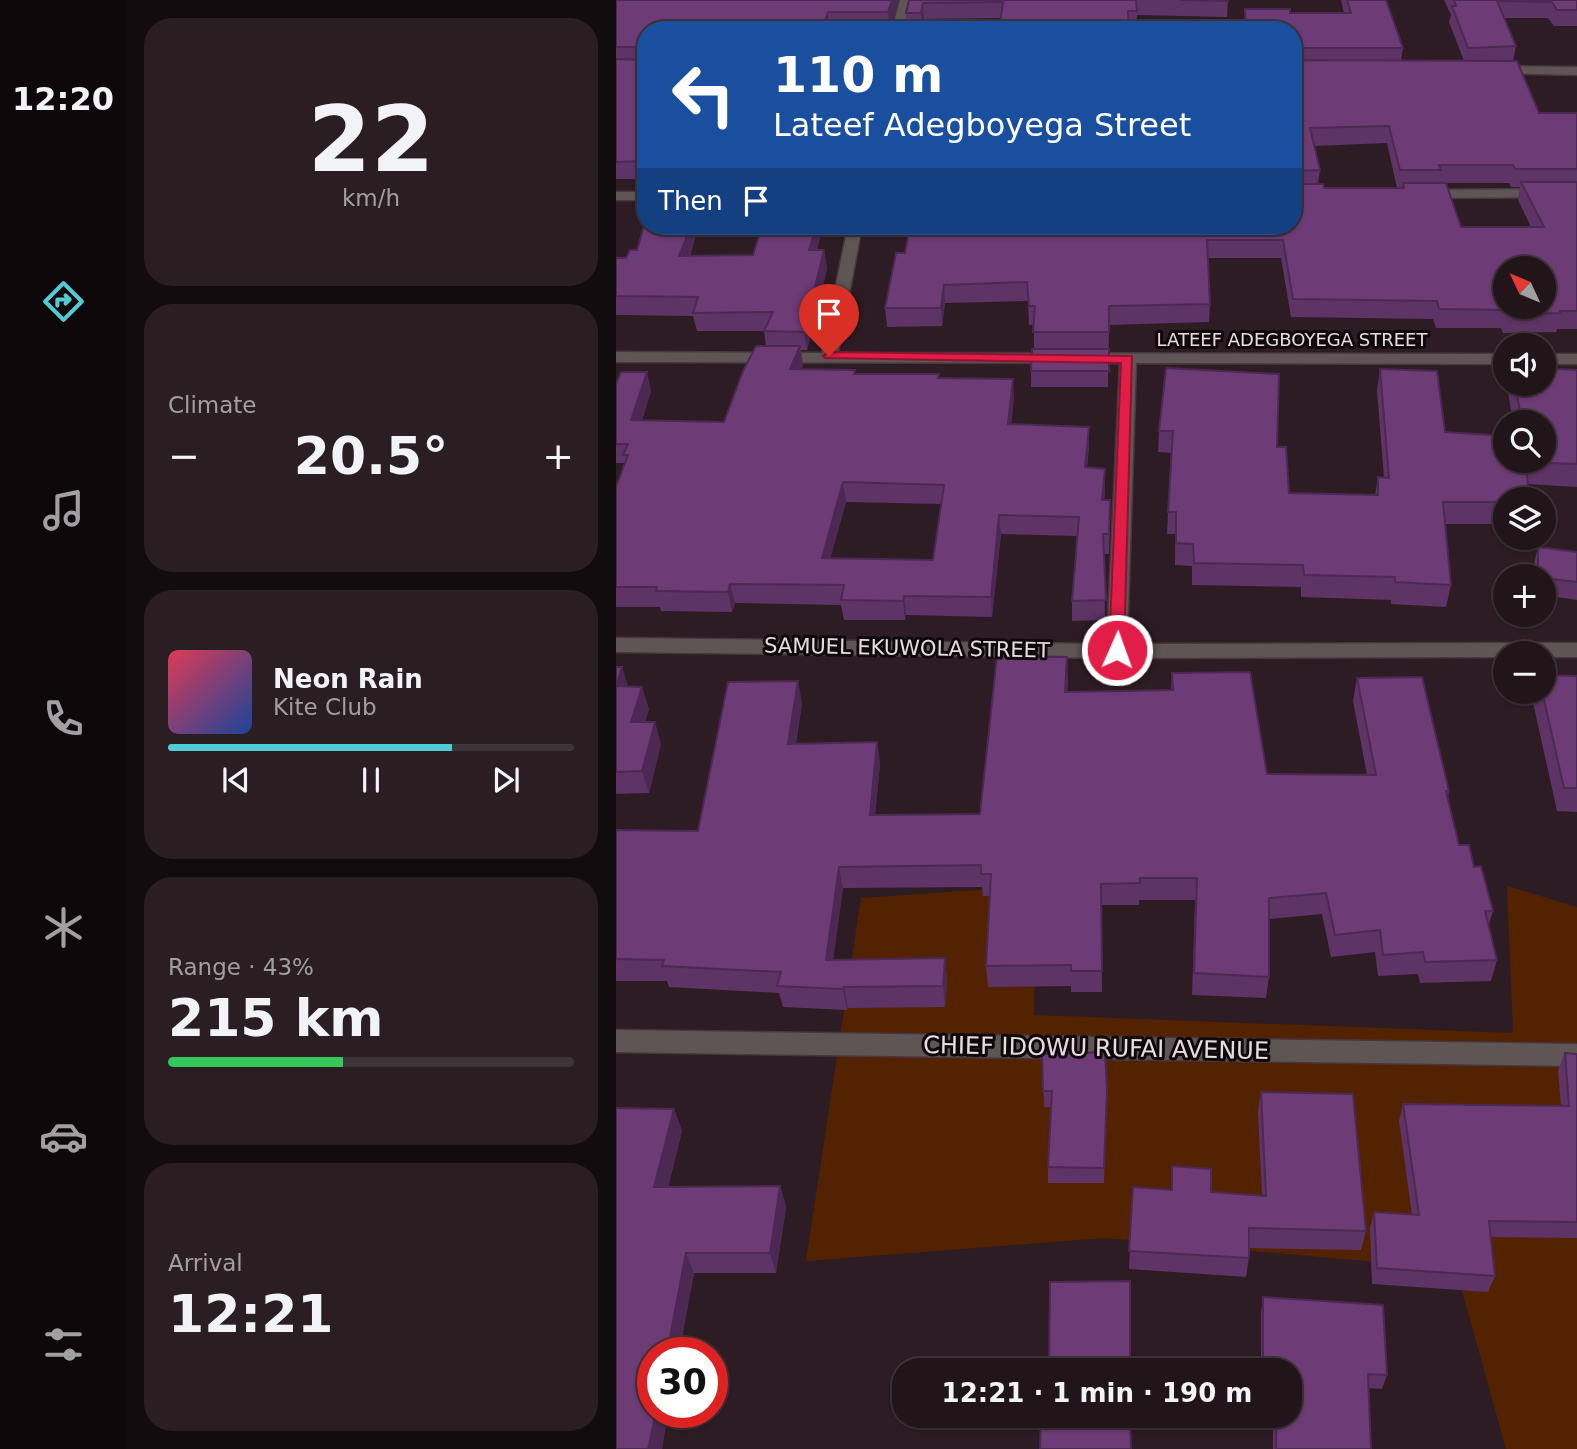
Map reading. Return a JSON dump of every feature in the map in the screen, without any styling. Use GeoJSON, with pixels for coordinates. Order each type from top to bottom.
{"type":"FeatureCollection","features":[{"type":"Feature","properties":{"kind":"street"},"geometry":{"type":"LineString","coordinates":[[900,21],[906,0]]}},
{"type":"Feature","properties":{"kind":"street"},"geometry":{"type":"LineString","coordinates":[[1484,70],[1577,71]]}},
{"type":"Feature","properties":{"kind":"street"},"geometry":{"type":"LineString","coordinates":[[1403,194],[1577,193]]}},
{"type":"Feature","properties":{"kind":"street"},"geometry":{"type":"LineString","coordinates":[[616,196],[637,196]]}},
{"type":"Feature","properties":{"kind":"street"},"geometry":{"type":"LineString","coordinates":[[829,356],[853,235]]}},
{"type":"Feature","properties":{"kind":"street","name":"LATEEF ADEGBOYEGA STREET"},"geometry":{"type":"LineString","coordinates":[[616,356],[1493,359]]}},
{"type":"Feature","properties":{"kind":"street"},"geometry":{"type":"LineString","coordinates":[[1117,650],[1128,359]]}},
{"type":"Feature","properties":{"kind":"street"},"geometry":{"type":"LineString","coordinates":[[1556,359],[1577,359]]}},
{"type":"Feature","properties":{"kind":"street","name":"SAMUEL EKUWOLA STREET"},"geometry":{"type":"LineString","coordinates":[[616,645],[1117,650],[1577,650]]}},
{"type":"Feature","properties":{"kind":"street","name":"CHIEF IDOWU RUFAI AVENUE"},"geometry":{"type":"LineString","coordinates":[[616,1041],[1577,1055]]}},
{"type":"Feature","properties":{"kind":"shaded area"},"geometry":{"type":"Polygon","coordinates":[[[1037,886],[1034,1015],[1513,1033],[1507,886],[1577,907],[1577,1449],[1506,1449],[1456,1269],[1105,1238],[806,1261],[861,898],[1037,886]]]}},
{"type":"Feature","properties":{"kind":"building"},"geometry":{"type":"Polygon","coordinates":[[[616,0],[892,0],[888,12],[828,12],[825,21],[637,21],[637,47],[616,47],[616,0]]]}},
{"type":"Feature","properties":{"kind":"building"},"geometry":{"type":"Polygon","coordinates":[[[909,0],[1136,0],[1137,11],[1128,11],[1129,21],[1000,21],[1003,2],[923,3],[921,13],[906,13],[909,0]]]}},
{"type":"Feature","properties":{"kind":"building"},"geometry":{"type":"Polygon","coordinates":[[[1347,0],[1386,0],[1403,48],[1302,48],[1302,21],[1246,21],[1245,9],[1290,9],[1290,13],[1351,13],[1347,0]]]}},
{"type":"Feature","properties":{"kind":"building"},"geometry":{"type":"Polygon","coordinates":[[[1454,0],[1577,0],[1577,10],[1557,10],[1552,2],[1497,1],[1516,46],[1468,48],[1452,6],[1456,6],[1454,0]]]}},
{"type":"Feature","properties":{"kind":"building"},"geometry":{"type":"Polygon","coordinates":[[[616,59],[637,60],[637,161],[616,162],[616,59]]]}},
{"type":"Feature","properties":{"kind":"building"},"geometry":{"type":"Polygon","coordinates":[[[1302,60],[1517,61],[1539,113],[1577,113],[1577,169],[1515,169],[1513,165],[1439,165],[1441,170],[1400,170],[1389,126],[1310,128],[1320,170],[1302,171],[1302,60]]]}},
{"type":"Feature","properties":{"kind":"building"},"geometry":{"type":"Polygon","coordinates":[[[1521,182],[1577,182],[1577,311],[1560,311],[1561,313],[1556,313],[1556,256],[1493,256],[1493,310],[1439,309],[1437,301],[1293,299],[1283,240],[1207,240],[1210,304],[1109,306],[1109,332],[1033,332],[1035,306],[1029,306],[1027,282],[944,285],[941,308],[885,308],[896,253],[905,253],[908,235],[1302,235],[1302,184],[1323,184],[1324,188],[1404,188],[1403,183],[1446,183],[1461,227],[1544,227],[1521,182]]]}},
{"type":"Feature","properties":{"kind":"building"},"geometry":{"type":"Polygon","coordinates":[[[641,235],[687,235],[679,256],[753,255],[759,235],[813,235],[809,250],[824,250],[804,332],[764,331],[773,312],[693,313],[698,297],[616,296],[616,258],[626,258],[630,250],[637,250],[641,235]]]}},
{"type":"Feature","properties":{"kind":"building"},"geometry":{"type":"Polygon","coordinates":[[[756,346],[800,346],[790,369],[855,370],[854,374],[939,374],[938,378],[1013,379],[1008,424],[1089,427],[1085,467],[1105,469],[1102,500],[1110,500],[1109,534],[1103,534],[1106,600],[1072,601],[1079,517],[999,515],[991,597],[904,596],[903,601],[841,600],[844,585],[730,584],[728,592],[656,591],[657,587],[616,587],[616,487],[628,455],[623,455],[628,444],[616,444],[616,384],[621,372],[647,372],[631,420],[724,422],[743,371],[756,346]],[[843,482],[822,558],[933,560],[944,485],[843,482]]]}},
{"type":"Feature","properties":{"kind":"building"},"geometry":{"type":"Polygon","coordinates":[[[1032,349],[1109,349],[1109,371],[1031,371],[1032,349]]]}},
{"type":"Feature","properties":{"kind":"building"},"geometry":{"type":"Polygon","coordinates":[[[1166,368],[1279,374],[1277,447],[1286,447],[1289,493],[1378,495],[1378,477],[1389,478],[1380,369],[1437,371],[1445,432],[1493,435],[1493,473],[1526,473],[1528,487],[1493,487],[1493,502],[1443,502],[1451,585],[1395,582],[1395,577],[1304,575],[1303,565],[1194,563],[1193,544],[1176,543],[1176,512],[1168,512],[1173,431],[1159,431],[1166,368]]]}},
{"type":"Feature","properties":{"kind":"building"},"geometry":{"type":"Polygon","coordinates":[[[1556,369],[1577,370],[1577,464],[1556,463],[1556,410],[1520,410],[1517,396],[1556,396],[1556,369]]]}},
{"type":"Feature","properties":{"kind":"building"},"geometry":{"type":"Polygon","coordinates":[[[1538,550],[1577,552],[1577,582],[1556,579],[1556,564],[1538,564],[1538,550]]]}},
{"type":"Feature","properties":{"kind":"building"},"geometry":{"type":"Polygon","coordinates":[[[997,656],[1067,657],[1065,692],[1173,690],[1172,673],[1250,672],[1267,774],[1376,775],[1357,678],[1422,677],[1459,845],[1469,845],[1474,867],[1481,866],[1493,911],[1485,911],[1497,960],[1425,962],[1423,952],[1383,955],[1380,930],[1335,935],[1326,893],[1269,898],[1269,977],[1194,973],[1197,878],[1140,878],[1140,883],[1101,884],[1102,971],[1071,971],[1071,965],[986,966],[991,874],[981,874],[981,865],[839,867],[826,960],[945,958],[943,986],[843,989],[777,986],[781,972],[662,966],[664,960],[616,959],[616,830],[698,831],[728,682],[798,681],[788,744],[877,742],[870,815],[980,814],[997,656]]]}},
{"type":"Feature","properties":{"kind":"building"},"geometry":{"type":"Polygon","coordinates":[[[616,667],[622,667],[616,686],[616,667]]]}},
{"type":"Feature","properties":{"kind":"building"},"geometry":{"type":"Polygon","coordinates":[[[1556,675],[1577,676],[1577,788],[1564,788],[1545,704],[1556,704],[1556,675]]]}},
{"type":"Feature","properties":{"kind":"building"},"geometry":{"type":"Polygon","coordinates":[[[616,686],[642,687],[631,722],[655,722],[642,771],[616,772],[616,686]]]}},
{"type":"Feature","properties":{"kind":"building"},"geometry":{"type":"Polygon","coordinates":[[[1105,1052],[1107,1090],[1104,1168],[1048,1167],[1052,1091],[1043,1091],[1042,1054],[1105,1052]]]}},
{"type":"Feature","properties":{"kind":"building"},"geometry":{"type":"Polygon","coordinates":[[[1565,1053],[1577,1054],[1577,1222],[1489,1221],[1495,1276],[1377,1268],[1374,1212],[1419,1215],[1403,1104],[1569,1106],[1565,1053]]]}},
{"type":"Feature","properties":{"kind":"building"},"geometry":{"type":"Polygon","coordinates":[[[1261,1092],[1353,1094],[1366,1231],[1249,1228],[1249,1258],[1129,1251],[1133,1187],[1172,1190],[1172,1166],[1211,1169],[1211,1192],[1266,1196],[1261,1092]]]}},
{"type":"Feature","properties":{"kind":"building"},"geometry":{"type":"Polygon","coordinates":[[[616,1108],[674,1109],[654,1187],[780,1186],[770,1253],[686,1253],[670,1337],[637,1337],[637,1428],[653,1428],[648,1449],[616,1449],[616,1108]]]}},
{"type":"Feature","properties":{"kind":"building"},"geometry":{"type":"Polygon","coordinates":[[[1130,1281],[1130,1358],[1049,1358],[1050,1282],[1130,1281]]]}},
{"type":"Feature","properties":{"kind":"building"},"geometry":{"type":"Polygon","coordinates":[[[1263,1297],[1383,1305],[1387,1375],[1368,1374],[1371,1449],[1276,1449],[1276,1428],[1302,1428],[1302,1358],[1263,1358],[1263,1297]]]}},
{"type":"Feature","properties":{"kind":"building"},"geometry":{"type":"Polygon","coordinates":[[[1041,1428],[1130,1428],[1131,1449],[1040,1449],[1041,1428]]]}},
{"type":"Feature","properties":{"kind":"route"},"geometry":{"type":"LineString","coordinates":[[829,356],[1128,359],[1117,650]]}}]}
